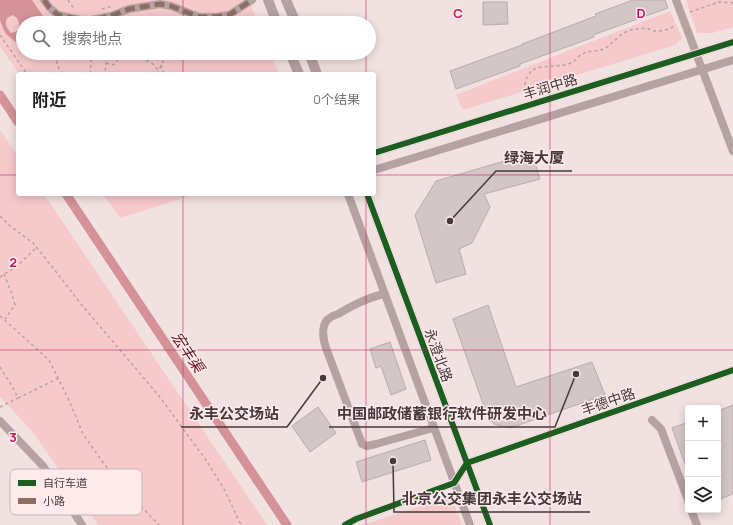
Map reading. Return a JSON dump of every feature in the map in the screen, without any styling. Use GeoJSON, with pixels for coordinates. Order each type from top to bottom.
{"type":"FeatureCollection","features":[{"type":"Feature","properties":{"kind":"main road"},"geometry":{"type":"LineString","coordinates":[[268,0],[274,16]]}},
{"type":"Feature","properties":{"kind":"main road"},"geometry":{"type":"LineString","coordinates":[[286,0],[293,16]]}},
{"type":"Feature","properties":{"kind":"main road"},"geometry":{"type":"LineString","coordinates":[[293,60],[298,72]]}},
{"type":"Feature","properties":{"kind":"main road"},"geometry":{"type":"LineString","coordinates":[[312,60],[317,72]]}},
{"type":"Feature","properties":{"kind":"street"},"geometry":{"type":"LineString","coordinates":[[44,0],[49,7],[58,14],[66,16]]}},
{"type":"Feature","properties":{"kind":"street"},"geometry":{"type":"LineString","coordinates":[[222,16],[229,15],[252,0]]}},
{"type":"Feature","properties":{"kind":"street"},"geometry":{"type":"LineString","coordinates":[[676,0],[733,151]]}},
{"type":"Feature","properties":{"kind":"street"},"geometry":{"type":"LineString","coordinates":[[111,16],[137,4],[160,4],[172,6],[197,16]]}},
{"type":"Feature","properties":{"kind":"street","name":"丰润中路"},"geometry":{"type":"LineString","coordinates":[[376,152],[733,42]]}},
{"type":"Feature","properties":{"kind":"street","name":"丰润中路"},"geometry":{"type":"LineString","coordinates":[[376,169],[733,60]]}},
{"type":"Feature","properties":{"kind":"street"},"geometry":{"type":"LineString","coordinates":[[349,196],[470,525]]}},
{"type":"Feature","properties":{"kind":"street","name":"永澄北路"},"geometry":{"type":"LineString","coordinates":[[367,196],[490,525]]}},
{"type":"Feature","properties":{"kind":"street"},"geometry":{"type":"LineString","coordinates":[[385,294],[354,304],[328,319],[323,336],[326,348],[362,444],[367,446],[376,444],[433,428]]}},
{"type":"Feature","properties":{"kind":"street","name":"丰德中路"},"geometry":{"type":"LineString","coordinates":[[467,463],[733,370]]}},
{"type":"Feature","properties":{"kind":"street"},"geometry":{"type":"LineString","coordinates":[[652,420],[660,429],[685,492]]}},
{"type":"Feature","properties":{"kind":"street"},"geometry":{"type":"LineString","coordinates":[[0,421],[45,469]]}},
{"type":"Feature","properties":{"kind":"street"},"geometry":{"type":"LineString","coordinates":[[345,525],[356,519],[454,483],[467,463]]}},
{"type":"Feature","properties":{"kind":"street"},"geometry":{"type":"LineString","coordinates":[[693,513],[697,525]]}},
{"type":"Feature","properties":{"kind":"street"},"geometry":{"type":"LineString","coordinates":[[75,515],[82,525]]}},
{"type":"Feature","properties":{"kind":"path"},"geometry":{"type":"LineString","coordinates":[[68,0],[76,11]]}},
{"type":"Feature","properties":{"kind":"path"},"geometry":{"type":"LineString","coordinates":[[690,12],[719,2],[733,3]]}},
{"type":"Feature","properties":{"kind":"path"},"geometry":{"type":"LineString","coordinates":[[525,91],[524,84],[532,70],[541,67],[566,65],[573,62],[586,52],[601,50],[622,34],[630,30],[646,28],[660,32],[676,25]]}},
{"type":"Feature","properties":{"kind":"path"},"geometry":{"type":"LineString","coordinates":[[0,35],[16,58]]}},
{"type":"Feature","properties":{"kind":"path"},"geometry":{"type":"LineString","coordinates":[[17,60],[26,72]]}},
{"type":"Feature","properties":{"kind":"path"},"geometry":{"type":"LineString","coordinates":[[57,60],[56,63],[61,72]]}},
{"type":"Feature","properties":{"kind":"path"},"geometry":{"type":"LineString","coordinates":[[90,72],[92,60]]}},
{"type":"Feature","properties":{"kind":"path"},"geometry":{"type":"LineString","coordinates":[[104,72],[106,63],[105,60]]}},
{"type":"Feature","properties":{"kind":"path"},"geometry":{"type":"LineString","coordinates":[[106,63],[115,65],[117,60]]}},
{"type":"Feature","properties":{"kind":"path"},"geometry":{"type":"LineString","coordinates":[[144,60],[151,62],[158,70],[164,60]]}},
{"type":"Feature","properties":{"kind":"path"},"geometry":{"type":"LineString","coordinates":[[161,65],[163,72]]}},
{"type":"Feature","properties":{"kind":"path"},"geometry":{"type":"LineString","coordinates":[[0,216],[9,225],[33,243],[159,396],[201,453],[224,489],[241,525]]}},
{"type":"Feature","properties":{"kind":"path"},"geometry":{"type":"LineString","coordinates":[[0,277],[17,266],[37,248]]}},
{"type":"Feature","properties":{"kind":"path"},"geometry":{"type":"LineString","coordinates":[[4,274],[12,294],[14,305],[4,320]]}},
{"type":"Feature","properties":{"kind":"path"},"geometry":{"type":"LineString","coordinates":[[0,316],[49,360],[68,398],[83,434],[108,469]]}},
{"type":"Feature","properties":{"kind":"path"},"geometry":{"type":"LineString","coordinates":[[0,367],[18,398]]}},
{"type":"Feature","properties":{"kind":"path"},"geometry":{"type":"LineString","coordinates":[[0,406],[58,378]]}},
{"type":"Feature","properties":{"kind":"path"},"geometry":{"type":"LineString","coordinates":[[142,507],[158,525]]}},
{"type":"Feature","properties":{"kind":"shaded area"},"geometry":{"type":"Polygon","coordinates":[[[0,0],[249,0],[255,16],[16,16],[16,60],[273,60],[278,72],[18,72],[0,46],[0,0]]]}},
{"type":"Feature","properties":{"kind":"shaded area"},"geometry":{"type":"Polygon","coordinates":[[[0,0],[32,0],[43,16],[16,16],[16,17],[13,15],[7,18],[6,26],[8,29],[11,33],[16,31],[16,42],[6,34],[0,20],[0,0]]]}},
{"type":"Feature","properties":{"kind":"shaded area"},"geometry":{"type":"Polygon","coordinates":[[[686,0],[733,0],[733,27],[712,33],[697,33],[686,0]]]}},
{"type":"Feature","properties":{"kind":"shaded area"},"geometry":{"type":"Polygon","coordinates":[[[670,11],[682,38],[675,45],[463,110],[456,95],[670,11]]]}},
{"type":"Feature","properties":{"kind":"shaded area"},"geometry":{"type":"Polygon","coordinates":[[[0,130],[16,153],[16,196],[45,196],[267,525],[98,525],[91,515],[142,515],[142,469],[59,469],[32,431],[0,397],[0,130]]]}},
{"type":"Feature","properties":{"kind":"shaded area"},"geometry":{"type":"Polygon","coordinates":[[[104,196],[190,196],[120,218],[104,196]]]}},
{"type":"Feature","properties":{"kind":"shaded area"},"geometry":{"type":"Polygon","coordinates":[[[446,498],[453,501],[462,525],[363,525],[446,498]]]}},
{"type":"Feature","properties":{"kind":"building"},"geometry":{"type":"Polygon","coordinates":[[[633,0],[665,0],[668,8],[593,35],[594,37],[456,89],[450,71],[522,45],[596,16],[595,14],[633,0]]]}},
{"type":"Feature","properties":{"kind":"building"},"geometry":{"type":"Polygon","coordinates":[[[483,2],[507,2],[508,24],[483,25],[483,2]]]}},
{"type":"Feature","properties":{"kind":"building"},"geometry":{"type":"Polygon","coordinates":[[[532,153],[540,179],[484,194],[490,207],[472,243],[459,249],[466,274],[436,283],[415,215],[436,181],[532,153]]]}},
{"type":"Feature","properties":{"kind":"building"},"geometry":{"type":"Polygon","coordinates":[[[488,305],[516,387],[592,362],[605,395],[510,428],[494,424],[487,415],[453,319],[488,305]]]}},
{"type":"Feature","properties":{"kind":"building"},"geometry":{"type":"Polygon","coordinates":[[[390,342],[406,389],[391,395],[381,366],[376,368],[370,349],[390,342]]]}},
{"type":"Feature","properties":{"kind":"building"},"geometry":{"type":"Polygon","coordinates":[[[733,405],[733,494],[721,499],[721,441],[721,410],[733,405]]]}},
{"type":"Feature","properties":{"kind":"building"},"geometry":{"type":"Polygon","coordinates":[[[318,407],[336,433],[310,452],[292,426],[318,407]]]}},
{"type":"Feature","properties":{"kind":"building"},"geometry":{"type":"Polygon","coordinates":[[[685,423],[685,464],[672,428],[685,423]]]}},
{"type":"Feature","properties":{"kind":"building"},"geometry":{"type":"Polygon","coordinates":[[[425,440],[431,460],[362,482],[356,462],[425,440]]]}},
{"type":"Feature","properties":{"kind":"waterway","name":"宏丰渠"},"geometry":{"type":"LineString","coordinates":[[0,95],[16,119]]}},
{"type":"Feature","properties":{"kind":"waterway","name":"宏丰渠"},"geometry":{"type":"LineString","coordinates":[[67,196],[287,525]]}},
{"type":"Feature","properties":{"kind":"marked path"},"geometry":{"type":"LineString","coordinates":[[44,0],[58,15],[63,16]]}},
{"type":"Feature","properties":{"kind":"marked path"},"geometry":{"type":"LineString","coordinates":[[222,16],[229,15],[252,0]]}},
{"type":"Feature","properties":{"kind":"marked path"},"geometry":{"type":"LineString","coordinates":[[111,16],[129,9],[160,4],[171,6],[196,16]]}},
{"type":"Feature","properties":{"kind":"cycle path"},"geometry":{"type":"LineString","coordinates":[[376,152],[733,42]]}},
{"type":"Feature","properties":{"kind":"cycle path"},"geometry":{"type":"LineString","coordinates":[[368,196],[490,525]]}},
{"type":"Feature","properties":{"kind":"cycle path"},"geometry":{"type":"LineString","coordinates":[[345,525],[356,519],[454,483],[467,463],[733,370]]}},
{"type":"Feature","properties":{"kind":"place","name":"绿海大厦"},"geometry":{"type":"Point","coordinates":[450,221]}},
{"type":"Feature","properties":{"kind":"place","name":"中国邮政储蓄银行软件研发中心"},"geometry":{"type":"Point","coordinates":[576,374]}},
{"type":"Feature","properties":{"kind":"place","name":"永丰公交场站"},"geometry":{"type":"Point","coordinates":[323,378]}},
{"type":"Feature","properties":{"kind":"place","name":"北京公交集团永丰公交场站"},"geometry":{"type":"Point","coordinates":[393,461]}}]}
